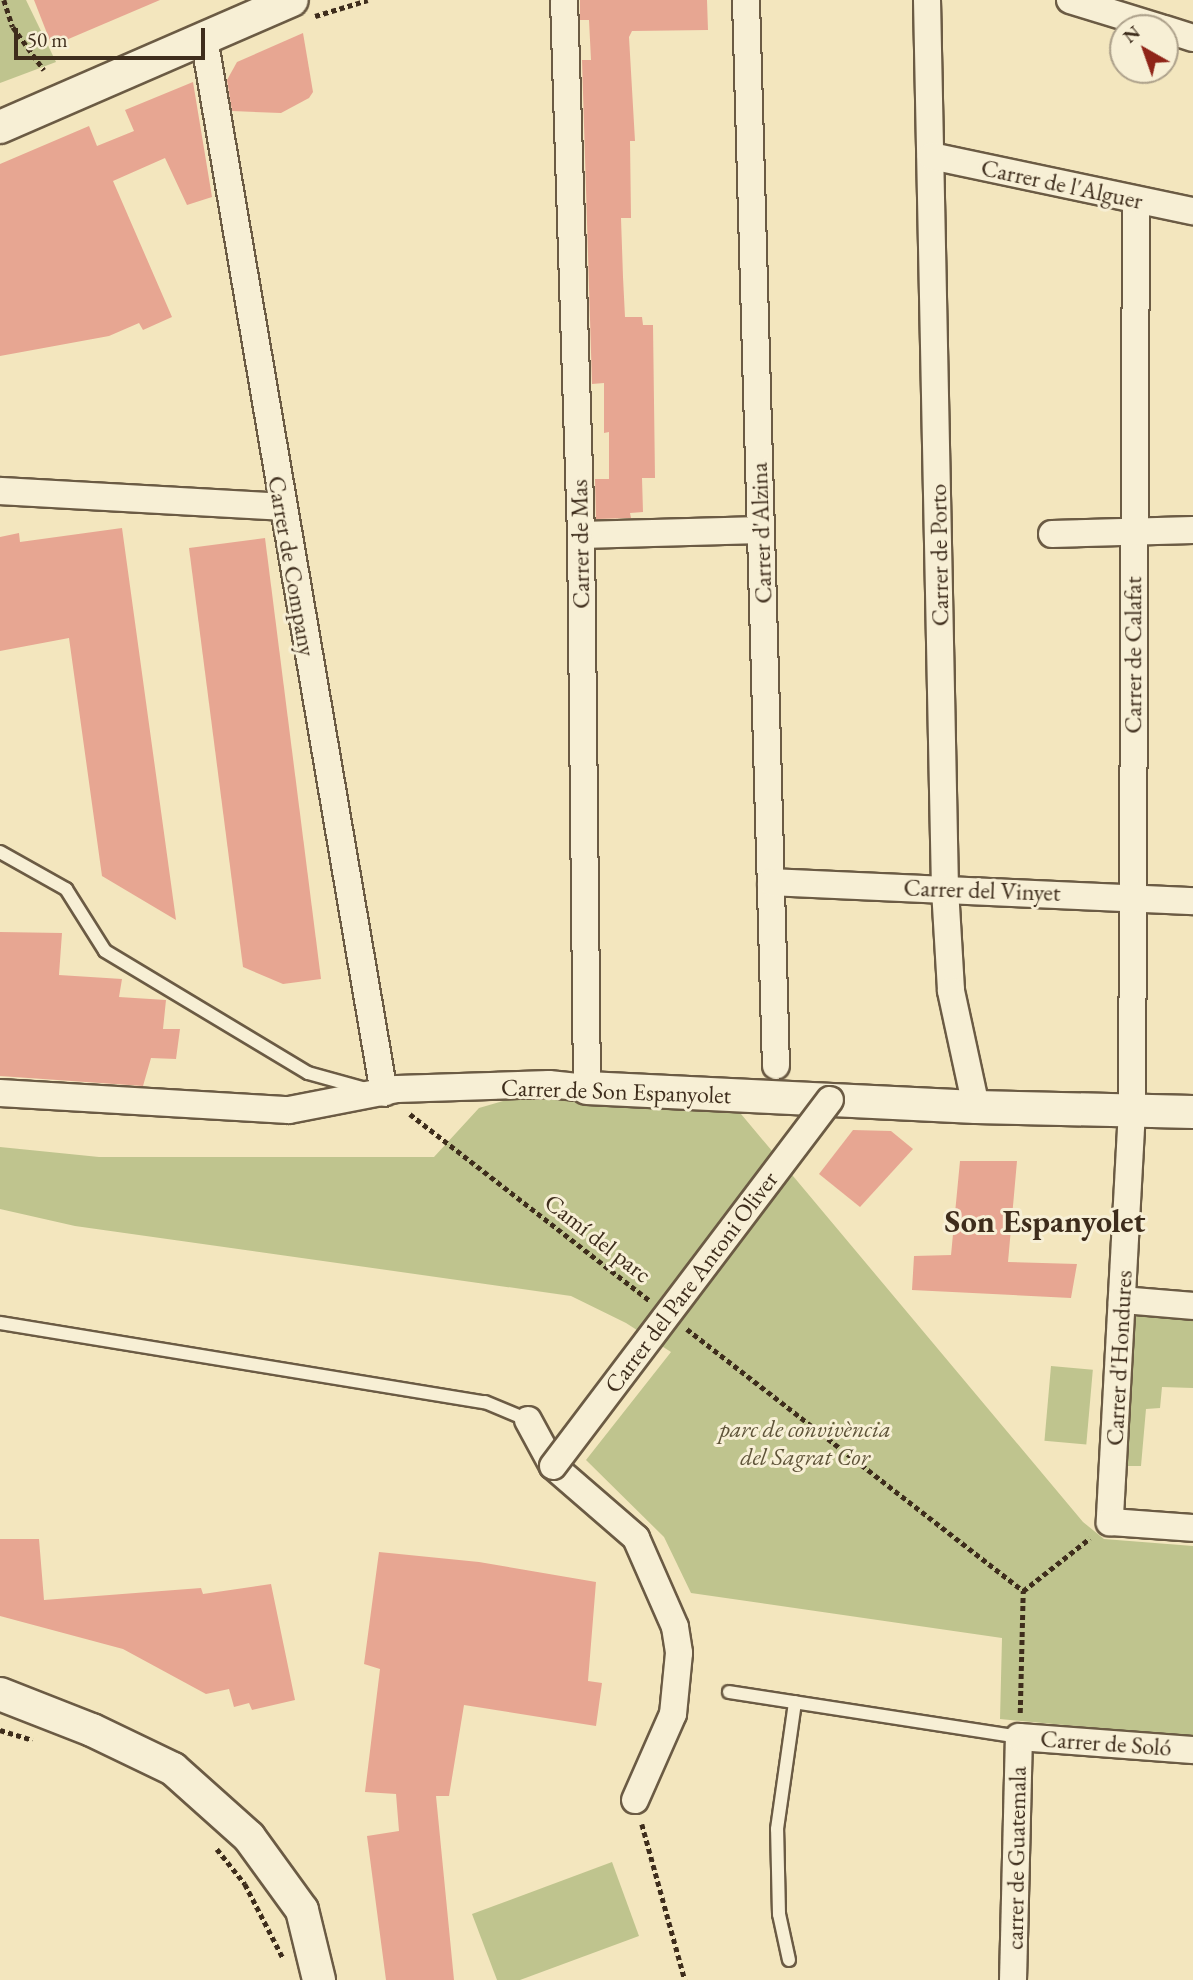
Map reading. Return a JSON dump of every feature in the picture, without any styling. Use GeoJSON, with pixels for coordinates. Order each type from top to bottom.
{"type":"FeatureCollection","features":[{"type":"Feature","properties":{"kind":"street"},"geometry":{"type":"LineString","coordinates":[[0,127],[292,0]]}},
{"type":"Feature","properties":{"kind":"street","name":"Carrer de Mas"},"geometry":{"type":"LineString","coordinates":[[564,0],[581,535],[587,1088]]}},
{"type":"Feature","properties":{"kind":"street","name":"Carrer d'Alzina"},"geometry":{"type":"LineString","coordinates":[[746,0],[776,1066]]}},
{"type":"Feature","properties":{"kind":"street","name":"Carrer de Porto"},"geometry":{"type":"LineString","coordinates":[[927,0],[945,889],[951,991],[976,1107]]}},
{"type":"Feature","properties":{"kind":"street"},"geometry":{"type":"LineString","coordinates":[[1070,0],[1125,8]]}},
{"type":"Feature","properties":{"kind":"street","name":"Carrer de Company"},"geometry":{"type":"LineString","coordinates":[[204,38],[384,1093]]}},
{"type":"Feature","properties":{"kind":"street","name":"Carrer de l'Alguer"},"geometry":{"type":"LineString","coordinates":[[932,156],[1193,211]]}},
{"type":"Feature","properties":{"kind":"street","name":"Carrer de Calafat"},"geometry":{"type":"LineString","coordinates":[[1132,1110],[1136,200]]}},
{"type":"Feature","properties":{"kind":"street"},"geometry":{"type":"LineString","coordinates":[[0,491],[282,507]]}},
{"type":"Feature","properties":{"kind":"street"},"geometry":{"type":"LineString","coordinates":[[581,535],[761,530]]}},
{"type":"Feature","properties":{"kind":"street"},"geometry":{"type":"LineString","coordinates":[[1052,534],[1193,530]]}},
{"type":"Feature","properties":{"kind":"street","name":"Carrer del Vinyet"},"geometry":{"type":"LineString","coordinates":[[771,882],[1132,896],[1193,901]]}},
{"type":"Feature","properties":{"kind":"street","name":"Carrer de Son Espanyolet"},"geometry":{"type":"LineString","coordinates":[[0,1093],[289,1110],[384,1093],[549,1084],[976,1107],[1193,1112]]}},
{"type":"Feature","properties":{"kind":"street","name":"Carrer del Pare Antoni Oliver"},"geometry":{"type":"LineString","coordinates":[[553,1466],[830,1100]]}},
{"type":"Feature","properties":{"kind":"street","name":"Carrer d'Hondures"},"geometry":{"type":"LineString","coordinates":[[1110,1522],[1132,1110]]}},
{"type":"Feature","properties":{"kind":"street"},"geometry":{"type":"LineString","coordinates":[[1122,1300],[1193,1306]]}},
{"type":"Feature","properties":{"kind":"street"},"geometry":{"type":"LineString","coordinates":[[528,1420],[553,1466],[636,1538],[676,1627],[679,1653],[673,1714],[635,1800]]}},
{"type":"Feature","properties":{"kind":"street"},"geometry":{"type":"LineString","coordinates":[[1110,1522],[1193,1528]]}},
{"type":"Feature","properties":{"kind":"street"},"geometry":{"type":"LineString","coordinates":[[0,1694],[92,1730],[173,1769],[249,1837],[302,1910],[319,1980]]}},
{"type":"Feature","properties":{"kind":"street","name":"Carrer de Soló"},"geometry":{"type":"LineString","coordinates":[[1019,1737],[1193,1750]]}},
{"type":"Feature","properties":{"kind":"street","name":"carrer de Guatemala"},"geometry":{"type":"LineString","coordinates":[[1013,1980],[1019,1737]]}},
{"type":"Feature","properties":{"kind":"lane"},"geometry":{"type":"LineString","coordinates":[[0,852],[66,889],[105,951],[308,1073],[384,1093]]}},
{"type":"Feature","properties":{"kind":"lane"},"geometry":{"type":"LineString","coordinates":[[0,1323],[485,1402],[528,1420]]}},
{"type":"Feature","properties":{"kind":"lane"},"geometry":{"type":"LineString","coordinates":[[729,1692],[1019,1737]]}},
{"type":"Feature","properties":{"kind":"lane"},"geometry":{"type":"LineString","coordinates":[[789,1960],[779,1914],[777,1829],[795,1702]]}},
{"type":"Feature","properties":{"kind":"path"},"geometry":{"type":"LineString","coordinates":[[4,0],[13,27],[44,71]]}},
{"type":"Feature","properties":{"kind":"path","name":"Camí del parc"},"geometry":{"type":"LineString","coordinates":[[384,1093],[659,1308]]}},
{"type":"Feature","properties":{"kind":"path"},"geometry":{"type":"LineString","coordinates":[[681,1325],[1023,1591]]}},
{"type":"Feature","properties":{"kind":"path"},"geometry":{"type":"LineString","coordinates":[[1023,1591],[1110,1522]]}},
{"type":"Feature","properties":{"kind":"path"},"geometry":{"type":"LineString","coordinates":[[1019,1737],[1023,1591]]}},
{"type":"Feature","properties":{"kind":"path"},"geometry":{"type":"LineString","coordinates":[[0,1730],[36,1741]]}},
{"type":"Feature","properties":{"kind":"path"},"geometry":{"type":"LineString","coordinates":[[635,1800],[685,1980]]}},
{"type":"Feature","properties":{"kind":"path"},"geometry":{"type":"LineString","coordinates":[[211,1841],[245,1884],[287,1965]]}},
{"type":"Feature","properties":{"kind":"green space"},"geometry":{"type":"Polygon","coordinates":[[[0,0],[26,0],[56,62],[0,83],[0,0]]]}},
{"type":"Feature","properties":{"kind":"green space","name":"parc de convivència del Sagrat Cor"},"geometry":{"type":"Polygon","coordinates":[[[520,1096],[736,1108],[1083,1522],[1104,1539],[1193,1546],[1193,1737],[1000,1719],[1002,1638],[691,1593],[664,1537],[586,1460],[671,1352],[626,1323],[571,1296],[75,1226],[0,1209],[0,1147],[99,1157],[434,1157],[479,1108],[520,1096]]]}},
{"type":"Feature","properties":{"kind":"green space"},"geometry":{"type":"Polygon","coordinates":[[[1128,1308],[1193,1314],[1193,1388],[1162,1387],[1160,1408],[1146,1409],[1141,1466],[1120,1466],[1128,1308]]]}},
{"type":"Feature","properties":{"kind":"green space"},"geometry":{"type":"Polygon","coordinates":[[[1051,1366],[1093,1370],[1086,1444],[1044,1441],[1051,1366]]]}},
{"type":"Feature","properties":{"kind":"green space"},"geometry":{"type":"Polygon","coordinates":[[[612,1862],[639,1936],[520,1980],[497,1980],[472,1914],[612,1862]]]}},
{"type":"Feature","properties":{"kind":"building"},"geometry":{"type":"Polygon","coordinates":[[[34,0],[160,0],[52,46],[34,0]]]}},
{"type":"Feature","properties":{"kind":"building"},"geometry":{"type":"Polygon","coordinates":[[[580,0],[707,0],[708,30],[632,31],[629,37],[635,141],[630,141],[631,218],[621,218],[625,317],[642,317],[643,325],[653,325],[655,478],[642,478],[643,512],[630,513],[631,518],[596,519],[595,479],[609,479],[609,432],[604,433],[604,383],[592,384],[582,60],[591,60],[589,20],[580,20],[580,0]]]}},
{"type":"Feature","properties":{"kind":"building"},"geometry":{"type":"Polygon","coordinates":[[[303,33],[313,92],[309,98],[281,113],[232,111],[227,80],[237,62],[303,33]]]}},
{"type":"Feature","properties":{"kind":"building"},"geometry":{"type":"Polygon","coordinates":[[[193,82],[212,197],[187,205],[165,158],[113,181],[172,317],[143,330],[139,323],[109,336],[0,356],[0,164],[89,126],[97,146],[134,131],[125,110],[193,82]]]}},
{"type":"Feature","properties":{"kind":"building"},"geometry":{"type":"Polygon","coordinates":[[[122,528],[176,920],[102,876],[69,638],[0,651],[0,537],[19,533],[20,542],[122,528]]]}},
{"type":"Feature","properties":{"kind":"building"},"geometry":{"type":"Polygon","coordinates":[[[265,538],[321,979],[283,984],[243,967],[189,548],[265,538]]]}},
{"type":"Feature","properties":{"kind":"building"},"geometry":{"type":"Polygon","coordinates":[[[0,932],[62,933],[59,975],[122,979],[119,997],[166,1000],[163,1029],[180,1029],[176,1059],[151,1058],[143,1086],[0,1076],[0,932]]]}},
{"type":"Feature","properties":{"kind":"building"},"geometry":{"type":"Polygon","coordinates":[[[853,1130],[891,1131],[913,1149],[860,1207],[819,1174],[853,1130]]]}},
{"type":"Feature","properties":{"kind":"building"},"geometry":{"type":"Polygon","coordinates":[[[960,1161],[1017,1161],[1008,1262],[1077,1264],[1071,1298],[912,1290],[914,1256],[951,1255],[960,1161]]]}},
{"type":"Feature","properties":{"kind":"building"},"geometry":{"type":"Polygon","coordinates":[[[0,1539],[39,1539],[44,1600],[201,1588],[203,1594],[271,1584],[295,1700],[252,1710],[249,1703],[234,1707],[229,1689],[206,1694],[123,1649],[0,1616],[0,1539]]]}},
{"type":"Feature","properties":{"kind":"building"},"geometry":{"type":"Polygon","coordinates":[[[379,1552],[479,1562],[596,1582],[588,1681],[602,1683],[596,1726],[464,1705],[449,1796],[436,1796],[454,1980],[386,1980],[367,1836],[399,1831],[396,1794],[365,1792],[380,1669],[364,1664],[379,1552]]]}},
{"type":"Feature","properties":{"kind":"district","name":"Son Espanyolet"},"geometry":{"type":"Point","coordinates":[1045,1221]}}]}
